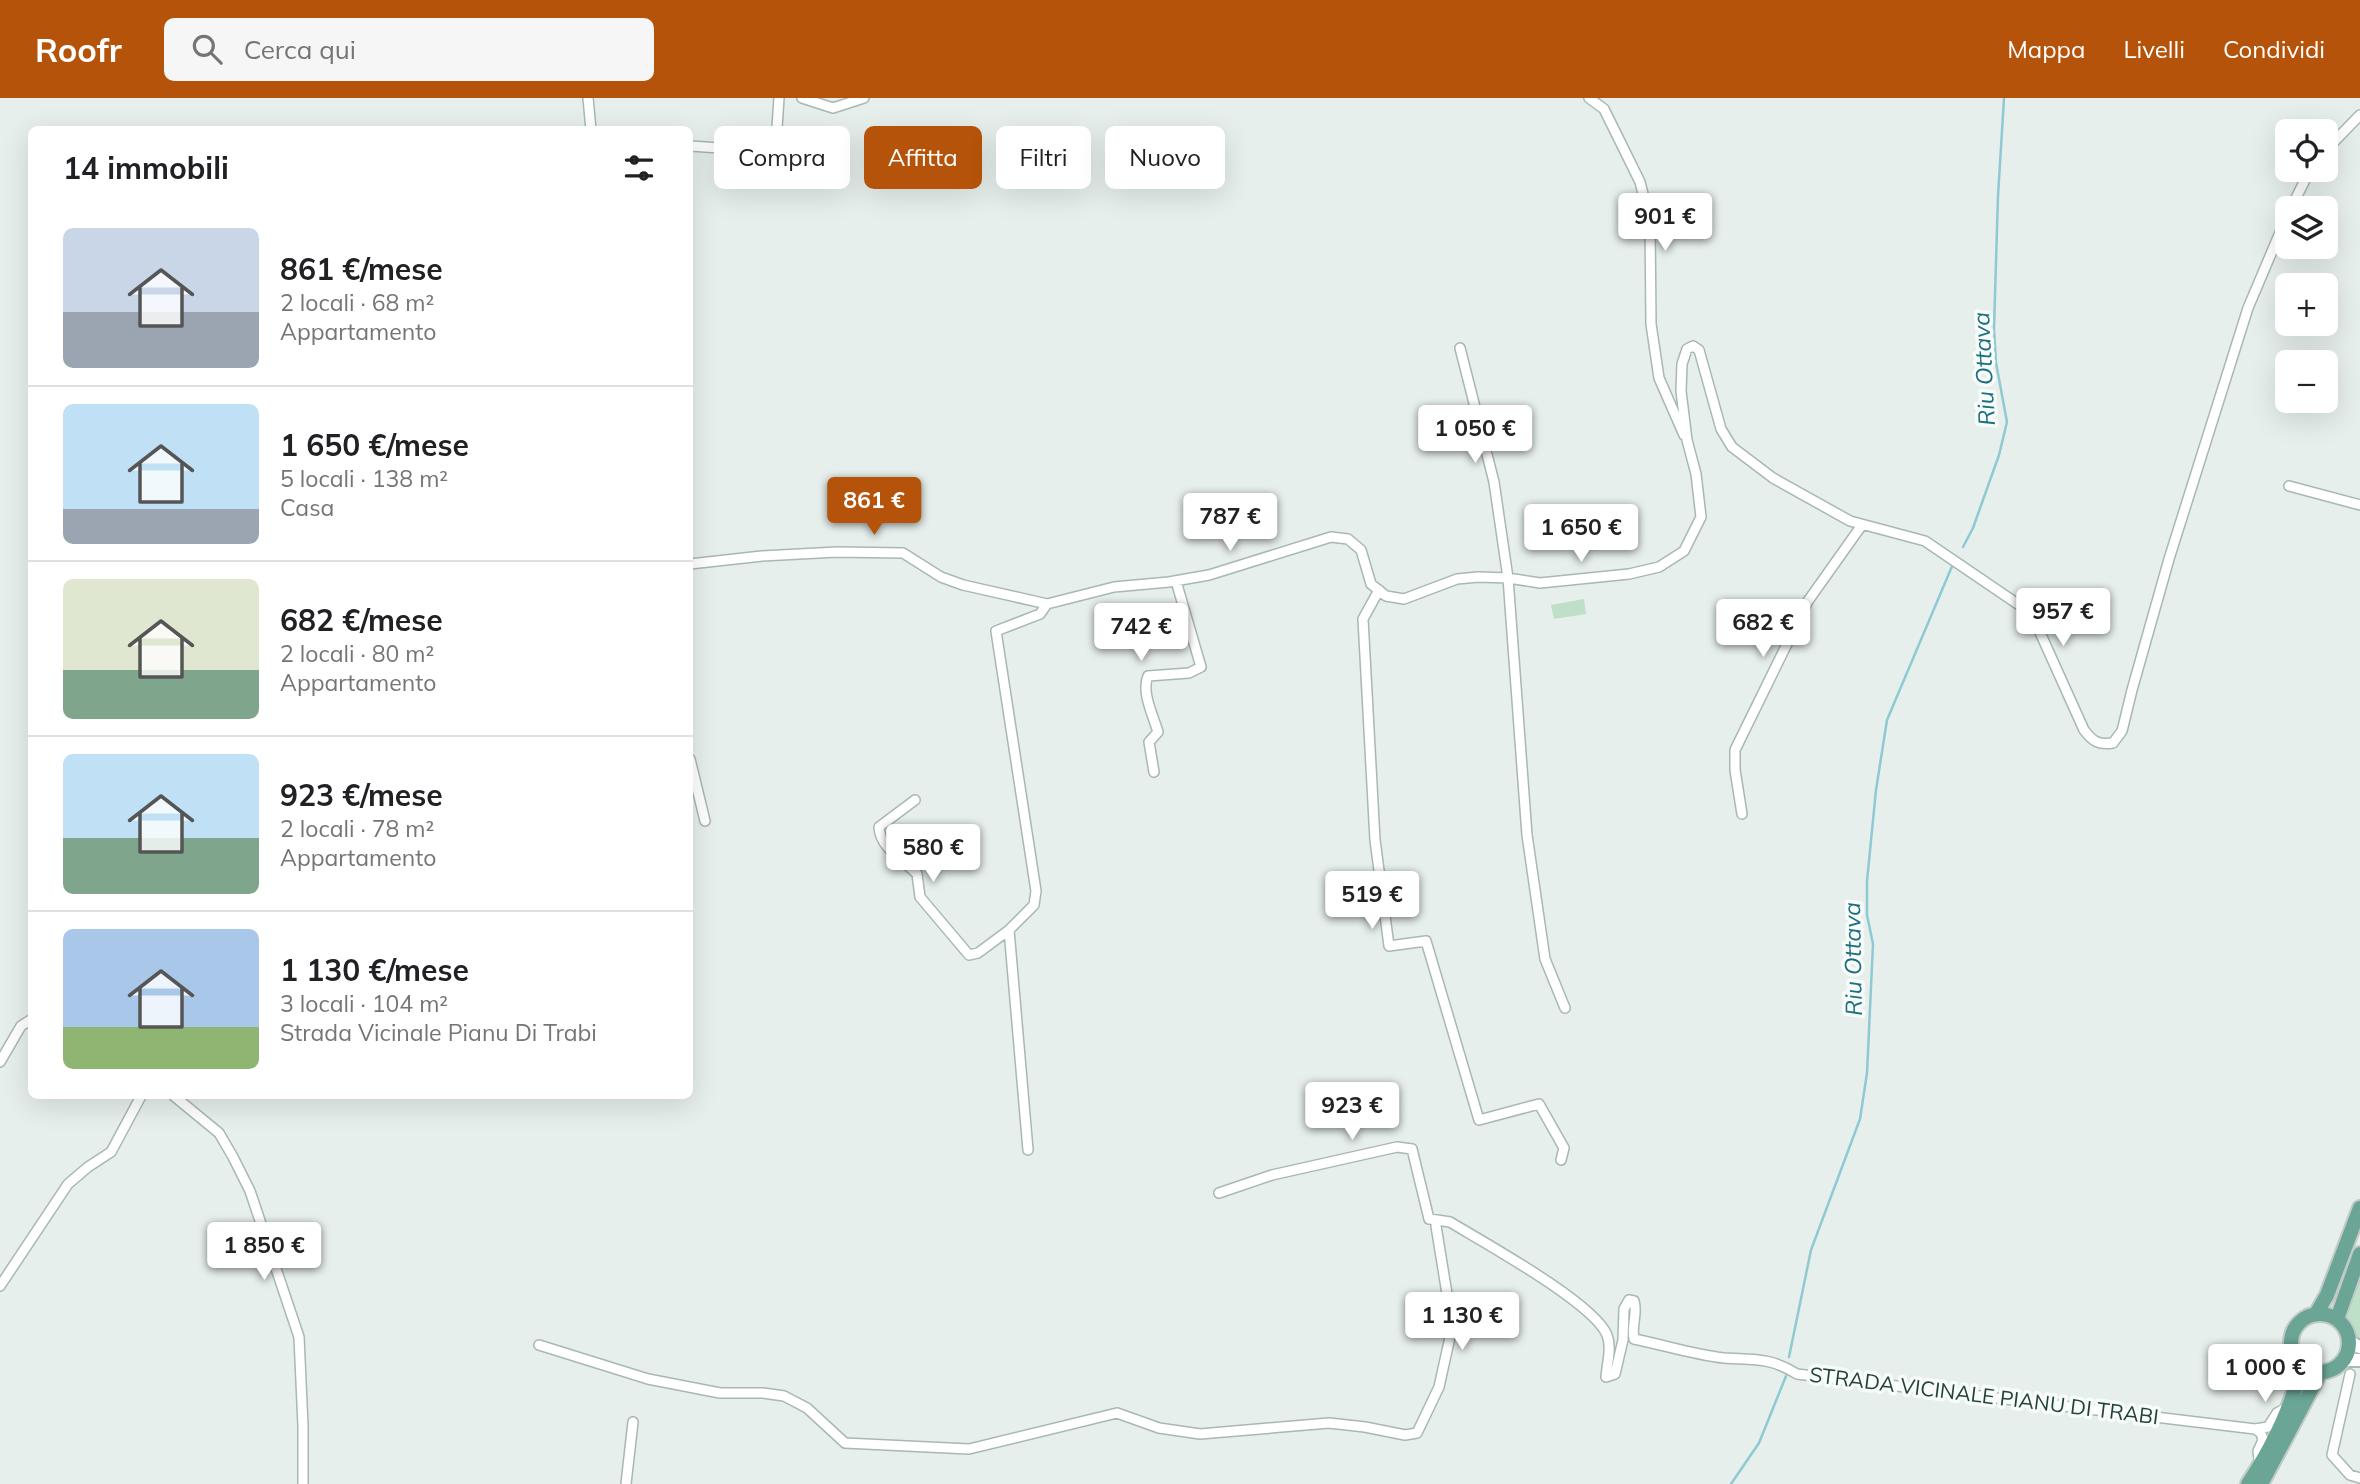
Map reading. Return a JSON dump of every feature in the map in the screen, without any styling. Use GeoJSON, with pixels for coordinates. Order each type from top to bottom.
{"type":"FeatureCollection","features":[{"type":"Feature","properties":{"kind":"main road"},"geometry":{"type":"LineString","coordinates":[[2316,1314],[2327,1296],[2360,1209]]}},
{"type":"Feature","properties":{"kind":"main road"},"geometry":{"type":"LineString","coordinates":[[2337,1319],[2359,1258]]}},
{"type":"Feature","properties":{"kind":"main road"},"geometry":{"type":"LineString","coordinates":[[2316,1314],[2337,1319],[2355,1344],[2344,1360],[2335,1369],[2320,1373],[2301,1366],[2291,1352],[2292,1334],[2301,1320],[2316,1314]]}},
{"type":"Feature","properties":{"kind":"main road"},"geometry":{"type":"LineString","coordinates":[[2248,1484],[2288,1407],[2301,1366]]}},
{"type":"Feature","properties":{"kind":"main road"},"geometry":{"type":"LineString","coordinates":[[2261,1484],[2320,1373]]}},
{"type":"Feature","properties":{"kind":"street"},"geometry":{"type":"LineString","coordinates":[[588,98],[591,126]]}},
{"type":"Feature","properties":{"kind":"street"},"geometry":{"type":"LineString","coordinates":[[693,146],[765,151],[776,143],[779,98]]}},
{"type":"Feature","properties":{"kind":"street"},"geometry":{"type":"LineString","coordinates":[[802,98],[834,108],[864,98]]}},
{"type":"Feature","properties":{"kind":"street"},"geometry":{"type":"LineString","coordinates":[[1589,98],[1604,109],[1640,182],[1650,222],[1651,324],[1659,378],[1687,440]]}},
{"type":"Feature","properties":{"kind":"street"},"geometry":{"type":"LineString","coordinates":[[2338,138],[2360,115]]}},
{"type":"Feature","properties":{"kind":"street"},"geometry":{"type":"LineString","coordinates":[[693,564],[772,555],[903,553],[941,577],[963,585],[1047,604],[1114,587],[1209,575],[1331,537],[1348,539],[1361,551],[1371,584],[1386,596],[1404,599],[1457,579],[1508,578],[1540,583],[1629,575],[1660,567],[1684,551],[1701,517],[1681,391],[1682,364],[1687,349],[1693,346],[1699,350],[1721,429],[1732,447],[1773,478],[1850,521],[1925,541],[2025,609],[2034,619],[2084,730],[2091,740],[2102,745],[2113,743],[2122,732],[2169,559],[2248,308],[2275,244]]}},
{"type":"Feature","properties":{"kind":"street"},"geometry":{"type":"LineString","coordinates":[[1460,348],[1493,478],[1508,578],[1527,835],[1545,959],[1565,1008]]}},
{"type":"Feature","properties":{"kind":"street"},"geometry":{"type":"LineString","coordinates":[[2289,486],[2360,505]]}},
{"type":"Feature","properties":{"kind":"street"},"geometry":{"type":"LineString","coordinates":[[1742,814],[1735,770],[1735,750],[1808,601],[1862,524]]}},
{"type":"Feature","properties":{"kind":"street"},"geometry":{"type":"LineString","coordinates":[[1154,772],[1149,742],[1158,732],[1145,682],[1149,676],[1189,673],[1201,667],[1176,581]]}},
{"type":"Feature","properties":{"kind":"street"},"geometry":{"type":"LineString","coordinates":[[1379,590],[1363,619],[1375,840],[1389,946],[1426,941],[1479,1120],[1539,1104],[1564,1148],[1561,1160]]}},
{"type":"Feature","properties":{"kind":"street"},"geometry":{"type":"LineString","coordinates":[[915,800],[879,827],[880,836],[889,849],[917,874],[920,897],[969,955],[978,953],[1009,930],[1034,905],[1036,891],[996,631],[1040,614],[1047,604]]}},
{"type":"Feature","properties":{"kind":"street"},"geometry":{"type":"LineString","coordinates":[[693,771],[705,821]]}},
{"type":"Feature","properties":{"kind":"street"},"geometry":{"type":"LineString","coordinates":[[1009,930],[1028,1150]]}},
{"type":"Feature","properties":{"kind":"street"},"geometry":{"type":"LineString","coordinates":[[0,1062],[21,1027],[28,1022]]}},
{"type":"Feature","properties":{"kind":"street"},"geometry":{"type":"LineString","coordinates":[[0,1286],[68,1184],[111,1152],[139,1099]]}},
{"type":"Feature","properties":{"kind":"street"},"geometry":{"type":"LineString","coordinates":[[177,1099],[219,1133],[233,1157],[250,1191],[299,1337],[303,1484]]}},
{"type":"Feature","properties":{"kind":"street"},"geometry":{"type":"LineString","coordinates":[[539,1345],[648,1379],[720,1393],[784,1396],[807,1408],[845,1443],[968,1449],[1118,1413],[1159,1428],[1200,1434],[1329,1423],[1405,1435],[1417,1433],[1439,1387],[1450,1337],[1437,1220],[1429,1219],[1412,1149],[1397,1147],[1282,1173],[1219,1194]]}},
{"type":"Feature","properties":{"kind":"street","name":"STRADA VICINALE PIANU DI TRABI"},"geometry":{"type":"LineString","coordinates":[[1437,1220],[1450,1222],[1531,1271],[1582,1306],[1600,1322],[1610,1349],[1606,1377],[1615,1374],[1619,1363],[1623,1309],[1629,1300],[1634,1301],[1637,1309],[1633,1318],[1634,1339],[1723,1358],[1753,1358],[1783,1365],[1797,1374],[2255,1429]]}},
{"type":"Feature","properties":{"kind":"street"},"geometry":{"type":"LineString","coordinates":[[2344,1360],[2360,1360]]}},
{"type":"Feature","properties":{"kind":"street"},"geometry":{"type":"LineString","coordinates":[[2350,1374],[2332,1455],[2350,1475],[2360,1478]]}},
{"type":"Feature","properties":{"kind":"street"},"geometry":{"type":"LineString","coordinates":[[2255,1429],[2268,1427],[2277,1413],[2288,1407]]}},
{"type":"Feature","properties":{"kind":"street"},"geometry":{"type":"LineString","coordinates":[[626,1484],[633,1422]]}},
{"type":"Feature","properties":{"kind":"street"},"geometry":{"type":"LineString","coordinates":[[2255,1429],[2261,1433],[2263,1440],[2258,1451],[2260,1465]]}},
{"type":"Feature","properties":{"kind":"green space"},"geometry":{"type":"Polygon","coordinates":[[[1584,599],[1586,614],[1554,619],[1551,605],[1584,599]]]}},
{"type":"Feature","properties":{"kind":"green space"},"geometry":{"type":"Polygon","coordinates":[[[2360,1274],[2360,1339],[2355,1337],[2345,1314],[2360,1274]]]}},
{"type":"Feature","properties":{"kind":"waterway","name":"Riu Ottava"},"geometry":{"type":"LineString","coordinates":[[1963,547],[1973,528],[1999,455],[2007,422],[1996,363],[1994,329],[2004,98]]}},
{"type":"Feature","properties":{"kind":"waterway","name":"Riu Ottava"},"geometry":{"type":"LineString","coordinates":[[1789,1357],[1811,1250],[1860,1119],[1867,1073],[1873,944],[1867,915],[1867,881],[1876,790],[1887,720],[1953,564]]}},
{"type":"Feature","properties":{"kind":"waterway","name":"Riu Ottava"},"geometry":{"type":"LineString","coordinates":[[1731,1484],[1759,1443],[1786,1376]]}}]}
